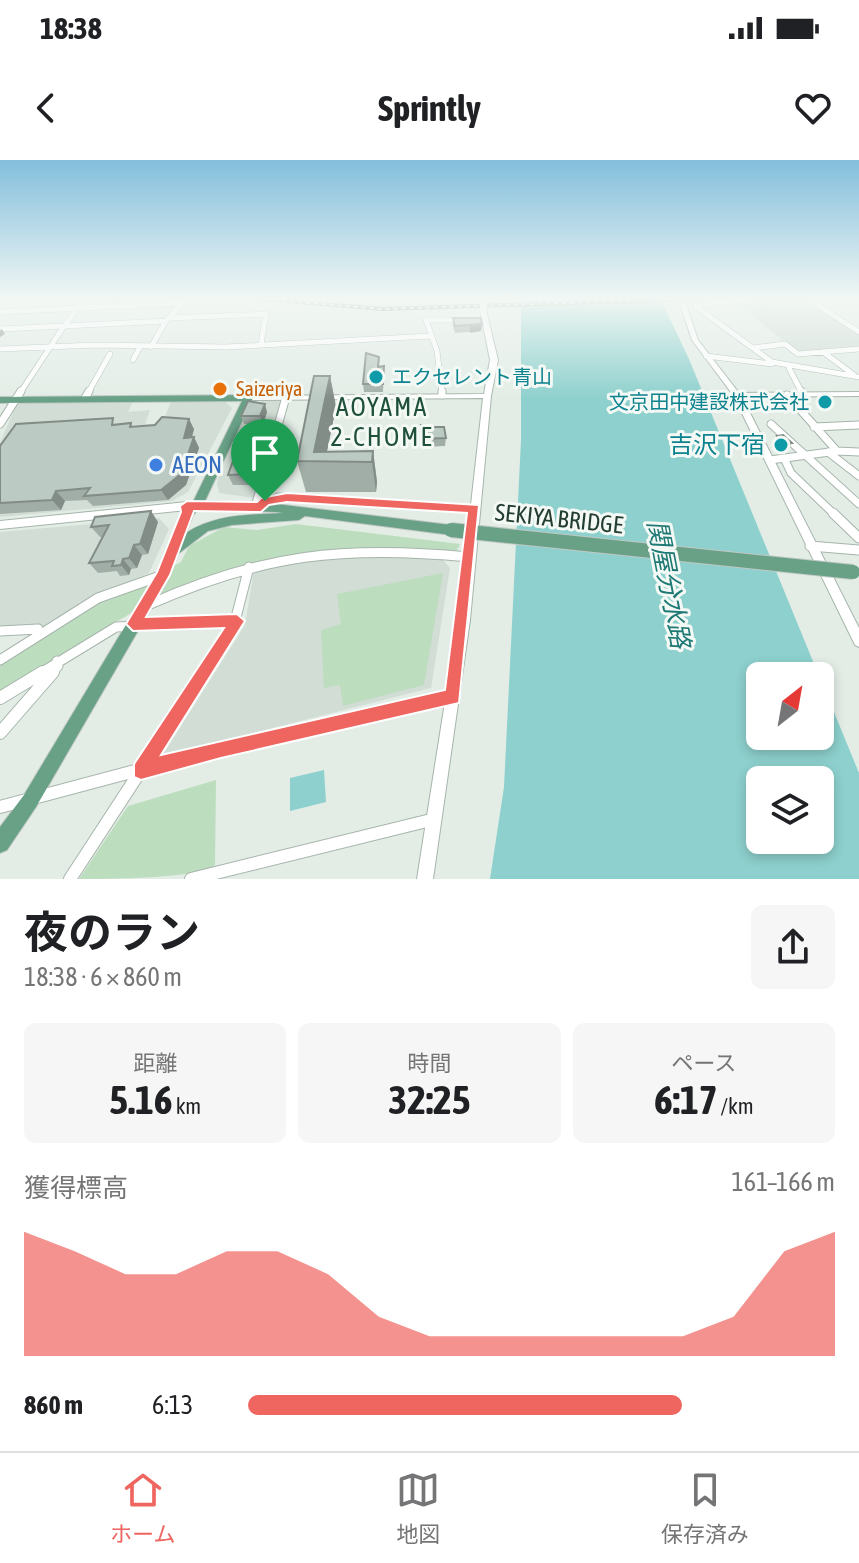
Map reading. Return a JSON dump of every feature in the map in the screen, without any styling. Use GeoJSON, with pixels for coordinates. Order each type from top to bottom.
{"type":"FeatureCollection","features":[{"type":"Feature","properties":{"kind":"main road"},"geometry":{"type":"LineString","coordinates":[[0,400],[246,398],[190,508],[163,575],[30,801],[0,843]]}},
{"type":"Feature","properties":{"kind":"main road"},"geometry":{"type":"LineString","coordinates":[[190,508],[258,507],[332,517]]}},
{"type":"Feature","properties":{"kind":"main road"},"geometry":{"type":"LineString","coordinates":[[190,508],[332,517]]}},
{"type":"Feature","properties":{"kind":"main road"},"geometry":{"type":"LineString","coordinates":[[168,559],[202,525],[299,516]]}},
{"type":"Feature","properties":{"kind":"main road","name":"SEKIYA BRIDGE"},"geometry":{"type":"LineString","coordinates":[[332,517],[856,572]]}},
{"type":"Feature","properties":{"kind":"street"},"geometry":{"type":"LineString","coordinates":[[0,424],[13,399],[60,332]]}},
{"type":"Feature","properties":{"kind":"street"},"geometry":{"type":"LineString","coordinates":[[151,347],[160,332]]}},
{"type":"Feature","properties":{"kind":"street"},"geometry":{"type":"LineString","coordinates":[[261,344],[263,332]]}},
{"type":"Feature","properties":{"kind":"street"},"geometry":{"type":"LineString","coordinates":[[429,332],[437,351],[442,395]]}},
{"type":"Feature","properties":{"kind":"street"},"geometry":{"type":"LineString","coordinates":[[425,879],[453,697],[487,396],[494,360],[488,332]]}},
{"type":"Feature","properties":{"kind":"street"},"geometry":{"type":"LineString","coordinates":[[692,332],[706,356],[737,395],[859,641]]}},
{"type":"Feature","properties":{"kind":"street"},"geometry":{"type":"LineString","coordinates":[[730,332],[789,368],[858,377]]}},
{"type":"Feature","properties":{"kind":"street"},"geometry":{"type":"LineString","coordinates":[[0,349],[261,344],[430,336]]}},
{"type":"Feature","properties":{"kind":"street"},"geometry":{"type":"LineString","coordinates":[[753,348],[785,344],[798,354],[859,349]]}},
{"type":"Feature","properties":{"kind":"street"},"geometry":{"type":"LineString","coordinates":[[133,360],[140,347]]}},
{"type":"Feature","properties":{"kind":"street"},"geometry":{"type":"LineString","coordinates":[[822,352],[858,377]]}},
{"type":"Feature","properties":{"kind":"street"},"geometry":{"type":"LineString","coordinates":[[85,398],[110,354]]}},
{"type":"Feature","properties":{"kind":"street"},"geometry":{"type":"LineString","coordinates":[[706,356],[781,365]]}},
{"type":"Feature","properties":{"kind":"street"},"geometry":{"type":"LineString","coordinates":[[789,368],[802,394]]}},
{"type":"Feature","properties":{"kind":"street"},"geometry":{"type":"LineString","coordinates":[[737,395],[859,394]]}},
{"type":"Feature","properties":{"kind":"street"},"geometry":{"type":"LineString","coordinates":[[787,395],[832,451],[858,475]]}},
{"type":"Feature","properties":{"kind":"street"},"geometry":{"type":"LineString","coordinates":[[246,398],[487,396]]}},
{"type":"Feature","properties":{"kind":"street"},"geometry":{"type":"LineString","coordinates":[[258,507],[286,397]]}},
{"type":"Feature","properties":{"kind":"street"},"geometry":{"type":"LineString","coordinates":[[771,424],[802,456],[859,504]]}},
{"type":"Feature","properties":{"kind":"street"},"geometry":{"type":"LineString","coordinates":[[814,427],[859,425]]}},
{"type":"Feature","properties":{"kind":"street"},"geometry":{"type":"LineString","coordinates":[[770,460],[832,451],[859,452]]}},
{"type":"Feature","properties":{"kind":"street"},"geometry":{"type":"LineString","coordinates":[[784,458],[791,473],[859,538]]}},
{"type":"Feature","properties":{"kind":"street"},"geometry":{"type":"LineString","coordinates":[[258,507],[278,497],[474,509]]}},
{"type":"Feature","properties":{"kind":"street"},"geometry":{"type":"LineString","coordinates":[[0,525],[190,508]]}},
{"type":"Feature","properties":{"kind":"street"},"geometry":{"type":"LineString","coordinates":[[810,546],[859,550]]}},
{"type":"Feature","properties":{"kind":"street"},"geometry":{"type":"LineString","coordinates":[[142,608],[194,584],[301,554],[354,548],[469,557]]}},
{"type":"Feature","properties":{"kind":"street"},"geometry":{"type":"LineString","coordinates":[[70,879],[237,621],[249,567]]}},
{"type":"Feature","properties":{"kind":"street"},"geometry":{"type":"LineString","coordinates":[[0,660],[39,633],[132,583],[163,575]]}},
{"type":"Feature","properties":{"kind":"street"},"geometry":{"type":"LineString","coordinates":[[0,698],[116,627],[237,621]]}},
{"type":"Feature","properties":{"kind":"street"},"geometry":{"type":"LineString","coordinates":[[0,631],[38,629],[39,633]]}},
{"type":"Feature","properties":{"kind":"street"},"geometry":{"type":"LineString","coordinates":[[0,733],[58,666],[57,661]]}},
{"type":"Feature","properties":{"kind":"street"},"geometry":{"type":"LineString","coordinates":[[0,807],[236,745],[453,697]]}},
{"type":"Feature","properties":{"kind":"street"},"geometry":{"type":"LineString","coordinates":[[191,879],[435,819]]}},
{"type":"Feature","properties":{"kind":"shaded area"},"geometry":{"type":"Polygon","coordinates":[[[772,332],[854,332],[859,335],[859,347],[798,352],[772,332]]]}},
{"type":"Feature","properties":{"kind":"shaded area"},"geometry":{"type":"Polygon","coordinates":[[[172,399],[224,401],[232,408],[188,492],[172,501],[0,517],[0,443],[17,403],[133,401],[128,412],[150,410],[145,425],[162,424],[172,399]]]}},
{"type":"Feature","properties":{"kind":"shaded area"},"geometry":{"type":"Polygon","coordinates":[[[281,400],[254,498],[219,493],[217,483],[225,457],[248,409],[262,401],[281,400]]]}},
{"type":"Feature","properties":{"kind":"shaded area"},"geometry":{"type":"Polygon","coordinates":[[[159,518],[169,529],[149,573],[42,627],[0,629],[0,532],[159,518]]]}},
{"type":"Feature","properties":{"kind":"shaded area"},"geometry":{"type":"Polygon","coordinates":[[[355,553],[442,559],[450,568],[431,688],[162,756],[245,625],[254,570],[355,553]]]}},
{"type":"Feature","properties":{"kind":"green space"},"geometry":{"type":"Polygon","coordinates":[[[296,524],[460,544],[455,554],[344,550],[308,553],[236,567],[167,594],[124,617],[0,697],[0,664],[68,619],[181,562],[189,546],[224,527],[257,530],[296,524]]]}},
{"type":"Feature","properties":{"kind":"green space"},"geometry":{"type":"Polygon","coordinates":[[[443,573],[424,685],[343,706],[340,685],[324,688],[321,630],[341,624],[337,594],[443,573]]]}},
{"type":"Feature","properties":{"kind":"green space"},"geometry":{"type":"Polygon","coordinates":[[[216,780],[215,865],[205,870],[171,876],[79,879],[128,806],[216,780]]]}},
{"type":"Feature","properties":{"kind":"water","name":"関屋分水路"},"geometry":{"type":"Polygon","coordinates":[[[521,332],[676,332],[813,662],[746,662],[746,750],[834,750],[834,712],[859,773],[859,879],[490,879],[504,787],[521,440],[521,332]]]}},
{"type":"Feature","properties":{"kind":"water"},"geometry":{"type":"Polygon","coordinates":[[[324,770],[326,802],[290,811],[290,778],[324,770]]]}},
{"type":"Feature","properties":{"kind":"building","name":"エクセレント青山"},"geometry":{"type":"Polygon","coordinates":[[[366,353],[379,357],[378,367],[384,366],[383,384],[363,384],[366,353]]]}},
{"type":"Feature","properties":{"kind":"building"},"geometry":{"type":"Polygon","coordinates":[[[314,376],[330,376],[314,452],[373,451],[372,462],[297,461],[314,376]]]}},
{"type":"Feature","properties":{"kind":"building"},"geometry":{"type":"Polygon","coordinates":[[[248,401],[265,404],[260,416],[241,416],[248,401]]]}},
{"type":"Feature","properties":{"kind":"building"},"geometry":{"type":"Polygon","coordinates":[[[162,417],[189,419],[184,438],[194,437],[181,474],[161,490],[84,496],[90,488],[56,491],[52,500],[0,503],[0,446],[16,424],[113,418],[112,425],[131,423],[130,427],[155,425],[162,417]]]}},
{"type":"Feature","properties":{"kind":"building"},"geometry":{"type":"Polygon","coordinates":[[[421,425],[444,427],[446,438],[422,439],[421,425]]]}},
{"type":"Feature","properties":{"kind":"building"},"geometry":{"type":"Polygon","coordinates":[[[252,430],[262,432],[249,474],[228,475],[243,433],[252,430]]]}},
{"type":"Feature","properties":{"kind":"building"},"geometry":{"type":"Polygon","coordinates":[[[783,435],[792,443],[784,444],[777,436],[783,435]]]}},
{"type":"Feature","properties":{"kind":"building"},"geometry":{"type":"Polygon","coordinates":[[[151,511],[140,544],[134,545],[129,558],[123,559],[121,565],[112,566],[114,561],[89,563],[109,525],[91,527],[95,517],[151,511]]]}},
{"type":"Feature","properties":{"kind":"place","name":"エクセレント青山"},"geometry":{"type":"Point","coordinates":[376,377]}},
{"type":"Feature","properties":{"kind":"place","name":"Saizeriya"},"geometry":{"type":"Point","coordinates":[220,389]}},
{"type":"Feature","properties":{"kind":"place","name":"文京田中建設株式会社"},"geometry":{"type":"Point","coordinates":[825,402]}},
{"type":"Feature","properties":{"kind":"place","name":"吉沢下宿"},"geometry":{"type":"Point","coordinates":[781,445]}},
{"type":"Feature","properties":{"kind":"place","name":"AEON"},"geometry":{"type":"Point","coordinates":[156,465]}},
{"type":"Feature","properties":{"kind":"district","name":"AOYAMA 2-CHOME"},"geometry":{"type":"Point","coordinates":[382,422]}},
{"type":"Feature","properties":{"kind":"route"},"geometry":{"type":"LineString","coordinates":[[278,497],[474,509],[453,697],[413,703],[221,748],[141,771],[237,621],[133,624],[163,575],[188,512],[187,506],[261,507],[265,501],[278,497]]}}]}
